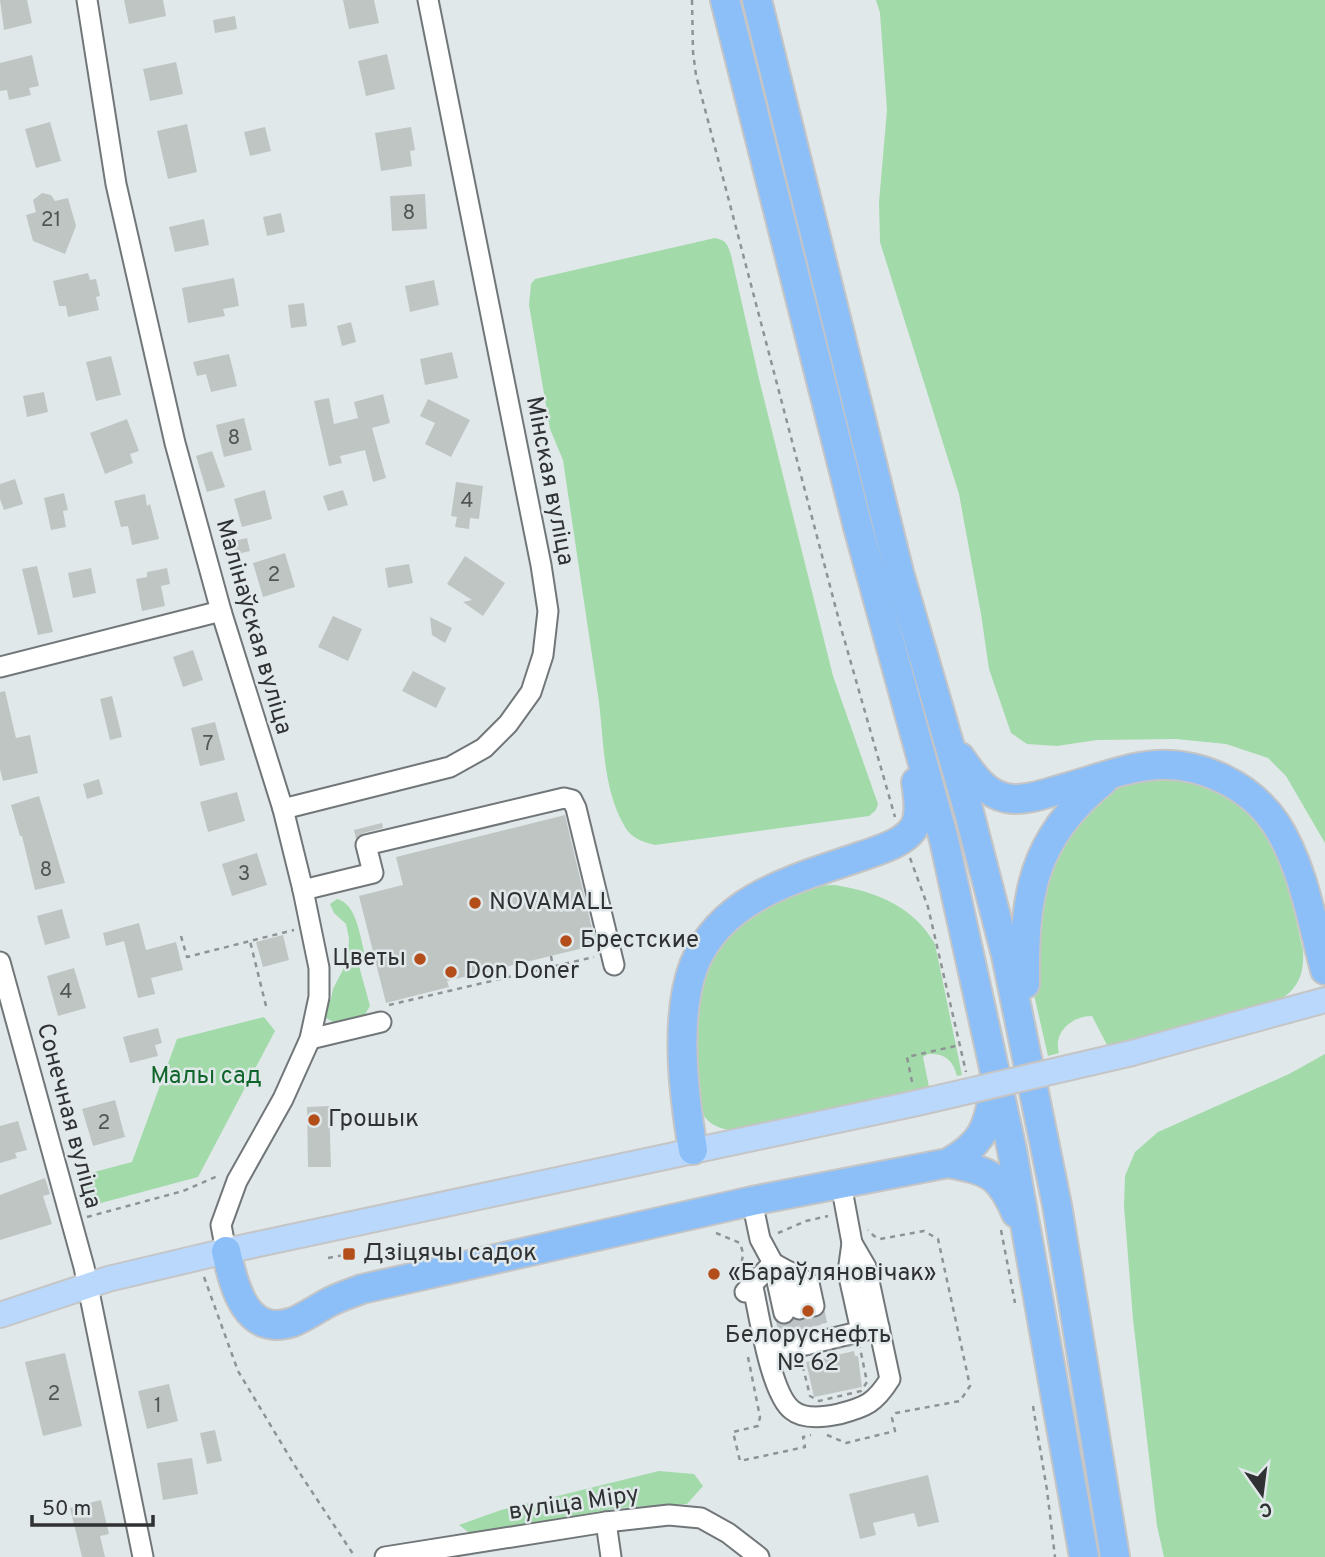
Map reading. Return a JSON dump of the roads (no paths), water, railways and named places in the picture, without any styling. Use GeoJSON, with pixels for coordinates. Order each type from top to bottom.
{"type":"FeatureCollection","features":[{"type":"Feature","properties":{"kind":"highway"},"geometry":{"type":"LineString","coordinates":[[725,0],[858,527],[944,840],[997,1077],[1030,1247],[1084,1557]]}},
{"type":"Feature","properties":{"kind":"highway"},"geometry":{"type":"LineString","coordinates":[[757,0],[900,576],[986,877],[1026,1043],[1057,1205],[1115,1557]]}},
{"type":"Feature","properties":{"kind":"highway"},"geometry":{"type":"LineString","coordinates":[[693,1150],[682,1052],[689,982],[703,947],[735,909],[757,895],[887,847],[913,829],[918,817],[918,801],[910,720]]}},
{"type":"Feature","properties":{"kind":"highway"},"geometry":{"type":"LineString","coordinates":[[947,739],[984,788],[1006,798],[1031,797],[1156,765],[1202,770],[1225,780],[1261,805],[1289,847],[1325,970]]}},
{"type":"Feature","properties":{"kind":"highway"},"geometry":{"type":"LineString","coordinates":[[1026,1043],[1025,926],[1035,875],[1042,855],[1064,819],[1077,803],[1111,775]]}},
{"type":"Feature","properties":{"kind":"highway"},"geometry":{"type":"LineString","coordinates":[[226,1251],[236,1287],[249,1313],[259,1320],[282,1325],[306,1316],[339,1297],[362,1289],[752,1201],[948,1163],[970,1150],[981,1136],[987,1122],[997,1077]]}},
{"type":"Feature","properties":{"kind":"highway"},"geometry":{"type":"LineString","coordinates":[[948,1163],[972,1168],[998,1180],[1006,1191],[1030,1247]]}},
{"type":"Feature","properties":{"kind":"main road"},"geometry":{"type":"LineString","coordinates":[[0,1315],[87,1284],[226,1251],[917,1103],[1132,1053],[1325,1000]]}},
{"type":"Feature","properties":{"kind":"street","name":"Малінаўская вуліца"},"geometry":{"type":"LineString","coordinates":[[87,0],[116,184],[175,443],[221,611],[283,809],[319,968],[319,997],[310,1039],[283,1099],[237,1181],[221,1225],[226,1251]]}},
{"type":"Feature","properties":{"kind":"street","name":"Мінская вуліца"},"geometry":{"type":"LineString","coordinates":[[283,809],[450,767],[484,748],[508,724],[531,692],[543,655],[548,611],[541,565],[428,0]]}},
{"type":"Feature","properties":{"kind":"street"},"geometry":{"type":"LineString","coordinates":[[0,667],[221,611]]}},
{"type":"Feature","properties":{"kind":"street"},"geometry":{"type":"LineString","coordinates":[[303,890],[373,873],[366,845],[564,797],[572,800],[576,808],[606,960]]}},
{"type":"Feature","properties":{"kind":"street","name":"Сонечная вуліца"},"geometry":{"type":"LineString","coordinates":[[0,962],[87,1284],[143,1557]]}},
{"type":"Feature","properties":{"kind":"street"},"geometry":{"type":"LineString","coordinates":[[310,1039],[385,1017]]}},
{"type":"Feature","properties":{"kind":"street"},"geometry":{"type":"LineString","coordinates":[[803,1328],[809,1283],[781,1268],[746,1280],[742,1297],[752,1341],[768,1354],[777,1391],[792,1411],[808,1417],[824,1417],[864,1408],[880,1396],[890,1379],[866,1334],[866,1268],[852,1243],[841,1184]]}},
{"type":"Feature","properties":{"kind":"street"},"geometry":{"type":"LineString","coordinates":[[752,1201],[760,1239],[781,1268],[803,1328]]}},
{"type":"Feature","properties":{"kind":"street"},"geometry":{"type":"LineString","coordinates":[[768,1354],[803,1328],[866,1334]]}},
{"type":"Feature","properties":{"kind":"street","name":"вуліца Міру"},"geometry":{"type":"LineString","coordinates":[[385,1557],[606,1522],[669,1515],[701,1518],[728,1533],[759,1557]]}},
{"type":"Feature","properties":{"kind":"street"},"geometry":{"type":"LineString","coordinates":[[606,1522],[611,1557]]}},
{"type":"Feature","properties":{"kind":"tunnel"},"geometry":{"type":"LineString","coordinates":[[814,1306],[818,1326]]}},
{"type":"Feature","properties":{"kind":"tunnel"},"geometry":{"type":"LineString","coordinates":[[799,1309],[803,1329]]}},
{"type":"Feature","properties":{"kind":"tunnel"},"geometry":{"type":"LineString","coordinates":[[784,1313],[788,1332]]}},
{"type":"Feature","properties":{"kind":"place","name":"NOVAMALL"},"geometry":{"type":"Point","coordinates":[475,903]}},
{"type":"Feature","properties":{"kind":"place","name":"Брестские"},"geometry":{"type":"Point","coordinates":[566,941]}},
{"type":"Feature","properties":{"kind":"place","name":"Цветы"},"geometry":{"type":"Point","coordinates":[420,959]}},
{"type":"Feature","properties":{"kind":"place","name":"Don Doner"},"geometry":{"type":"Point","coordinates":[451,972]}},
{"type":"Feature","properties":{"kind":"place","name":"Грошык"},"geometry":{"type":"Point","coordinates":[314,1120]}},
{"type":"Feature","properties":{"kind":"place","name":"Дзіцячы садок"},"geometry":{"type":"Point","coordinates":[349,1254]}},
{"type":"Feature","properties":{"kind":"place","name":"«Бараўляновічак»"},"geometry":{"type":"Point","coordinates":[714,1274]}},
{"type":"Feature","properties":{"kind":"place","name":"Белоруснефть № 62"},"geometry":{"type":"Point","coordinates":[808,1311]}},
{"type":"Feature","properties":{"kind":"park label","name":"Малы сад"},"geometry":{"type":"Point","coordinates":[206,1077]}}]}
